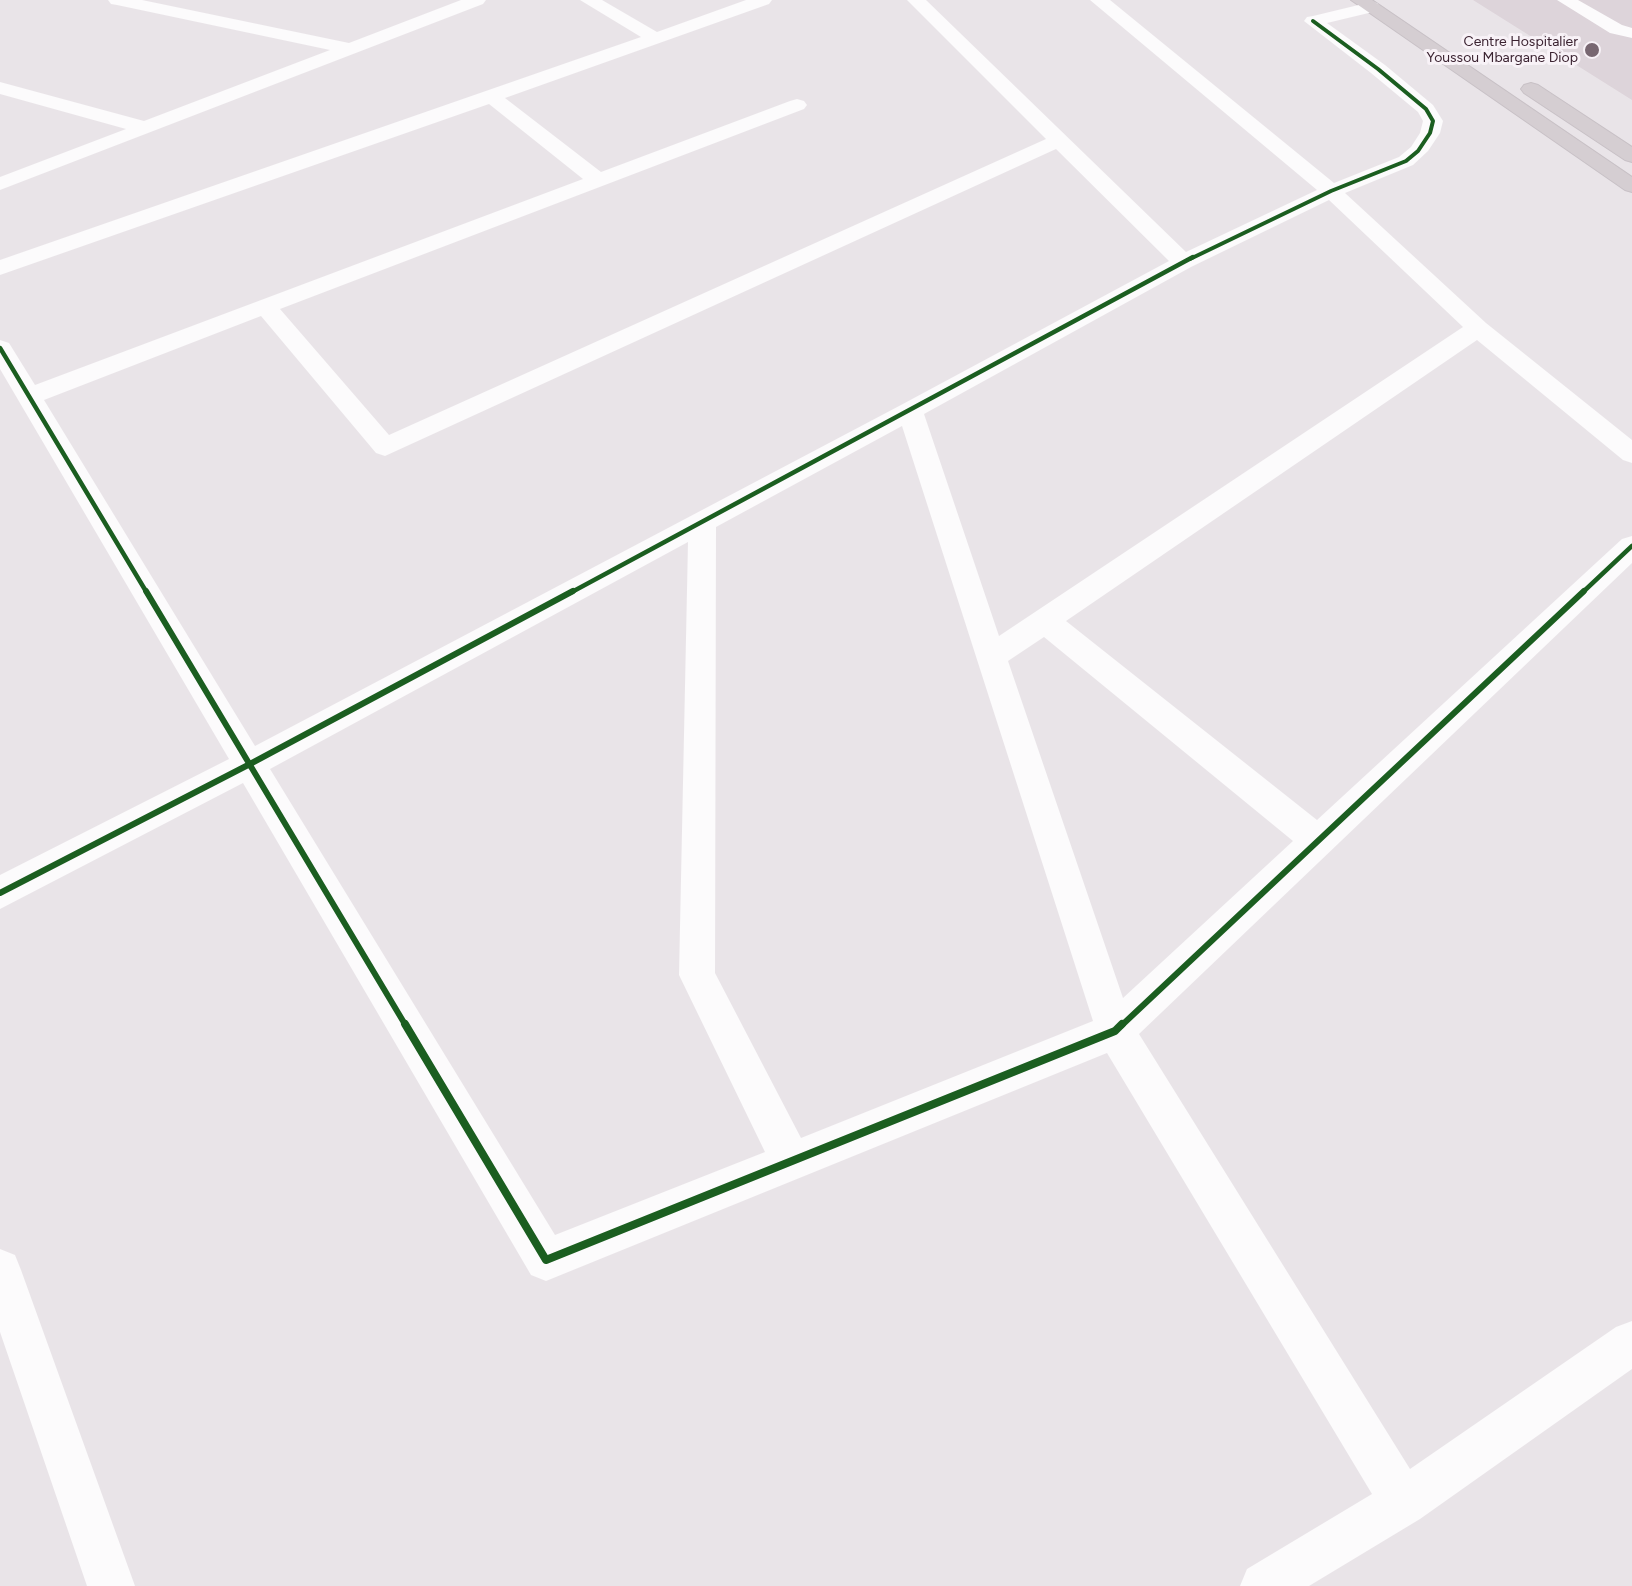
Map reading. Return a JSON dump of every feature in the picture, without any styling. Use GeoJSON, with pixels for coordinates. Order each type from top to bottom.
{"type":"FeatureCollection","features":[{"type":"Feature","properties":{"kind":"main road"},"geometry":{"type":"LineString","coordinates":[[1365,4],[1632,186]]}},
{"type":"Feature","properties":{"kind":"main road"},"geometry":{"type":"LineString","coordinates":[[1516,80],[1632,156]]}},
{"type":"Feature","properties":{"kind":"street"},"geometry":{"type":"LineString","coordinates":[[117,0],[350,49]]}},
{"type":"Feature","properties":{"kind":"street"},"geometry":{"type":"LineString","coordinates":[[0,184],[477,0]]}},
{"type":"Feature","properties":{"kind":"street"},"geometry":{"type":"LineString","coordinates":[[589,0],[655,38]]}},
{"type":"Feature","properties":{"kind":"street"},"geometry":{"type":"LineString","coordinates":[[0,268],[763,0]]}},
{"type":"Feature","properties":{"kind":"street"},"geometry":{"type":"LineString","coordinates":[[916,0],[1183,262]]}},
{"type":"Feature","properties":{"kind":"street"},"geometry":{"type":"LineString","coordinates":[[1099,0],[1331,191],[1478,328],[1632,454]]}},
{"type":"Feature","properties":{"kind":"street"},"geometry":{"type":"LineString","coordinates":[[1566,0],[1616,29],[1632,33]]}},
{"type":"Feature","properties":{"kind":"street"},"geometry":{"type":"LineString","coordinates":[[0,893],[250,764],[702,523],[1183,262],[1331,191],[1406,161],[1418,151],[1431,127],[1433,120],[1426,109],[1378,69],[1313,21],[1365,4]]}},
{"type":"Feature","properties":{"kind":"street"},"geometry":{"type":"LineString","coordinates":[[207,19],[226,6]]}},
{"type":"Feature","properties":{"kind":"street"},"geometry":{"type":"LineString","coordinates":[[0,88],[146,128]]}},
{"type":"Feature","properties":{"kind":"street"},"geometry":{"type":"LineString","coordinates":[[491,96],[599,181]]}},
{"type":"Feature","properties":{"kind":"street"},"geometry":{"type":"LineString","coordinates":[[29,396],[797,105]]}},
{"type":"Feature","properties":{"kind":"street"},"geometry":{"type":"LineString","coordinates":[[265,306],[385,447],[1059,140]]}},
{"type":"Feature","properties":{"kind":"street"},"geometry":{"type":"LineString","coordinates":[[991,657],[1478,328]]}},
{"type":"Feature","properties":{"kind":"street"},"geometry":{"type":"LineString","coordinates":[[0,348],[546,1260],[1115,1031],[1632,546]]}},
{"type":"Feature","properties":{"kind":"street"},"geometry":{"type":"LineString","coordinates":[[910,411],[1115,1031],[1403,1502]]}},
{"type":"Feature","properties":{"kind":"street"},"geometry":{"type":"LineString","coordinates":[[702,523],[698,975],[791,1161]]}},
{"type":"Feature","properties":{"kind":"street"},"geometry":{"type":"LineString","coordinates":[[1045,621],[1318,841]]}},
{"type":"Feature","properties":{"kind":"street"},"geometry":{"type":"LineString","coordinates":[[1,1279],[111,1586]]}},
{"type":"Feature","properties":{"kind":"street"},"geometry":{"type":"LineString","coordinates":[[1264,1586],[1403,1502],[1632,1343]]}},
{"type":"Feature","properties":{"kind":"shaded area","name":"Centre Hospitalier Youssou Mbargane Diop"},"geometry":{"type":"Polygon","coordinates":[[[1473,0],[1632,0],[1632,100],[1473,0]]]}},
{"type":"Feature","properties":{"kind":"cycle path"},"geometry":{"type":"LineString","coordinates":[[0,893],[250,764],[910,411],[1183,262],[1331,191],[1406,161],[1418,151],[1430,133],[1433,121],[1426,109],[1378,69],[1313,21]]}},
{"type":"Feature","properties":{"kind":"cycle path"},"geometry":{"type":"LineString","coordinates":[[0,348],[546,1260],[1115,1031],[1632,546]]}},
{"type":"Feature","properties":{"kind":"place","name":"Centre Hospitalier Youssou Mbargane Diop"},"geometry":{"type":"Point","coordinates":[1592,50]}}]}
